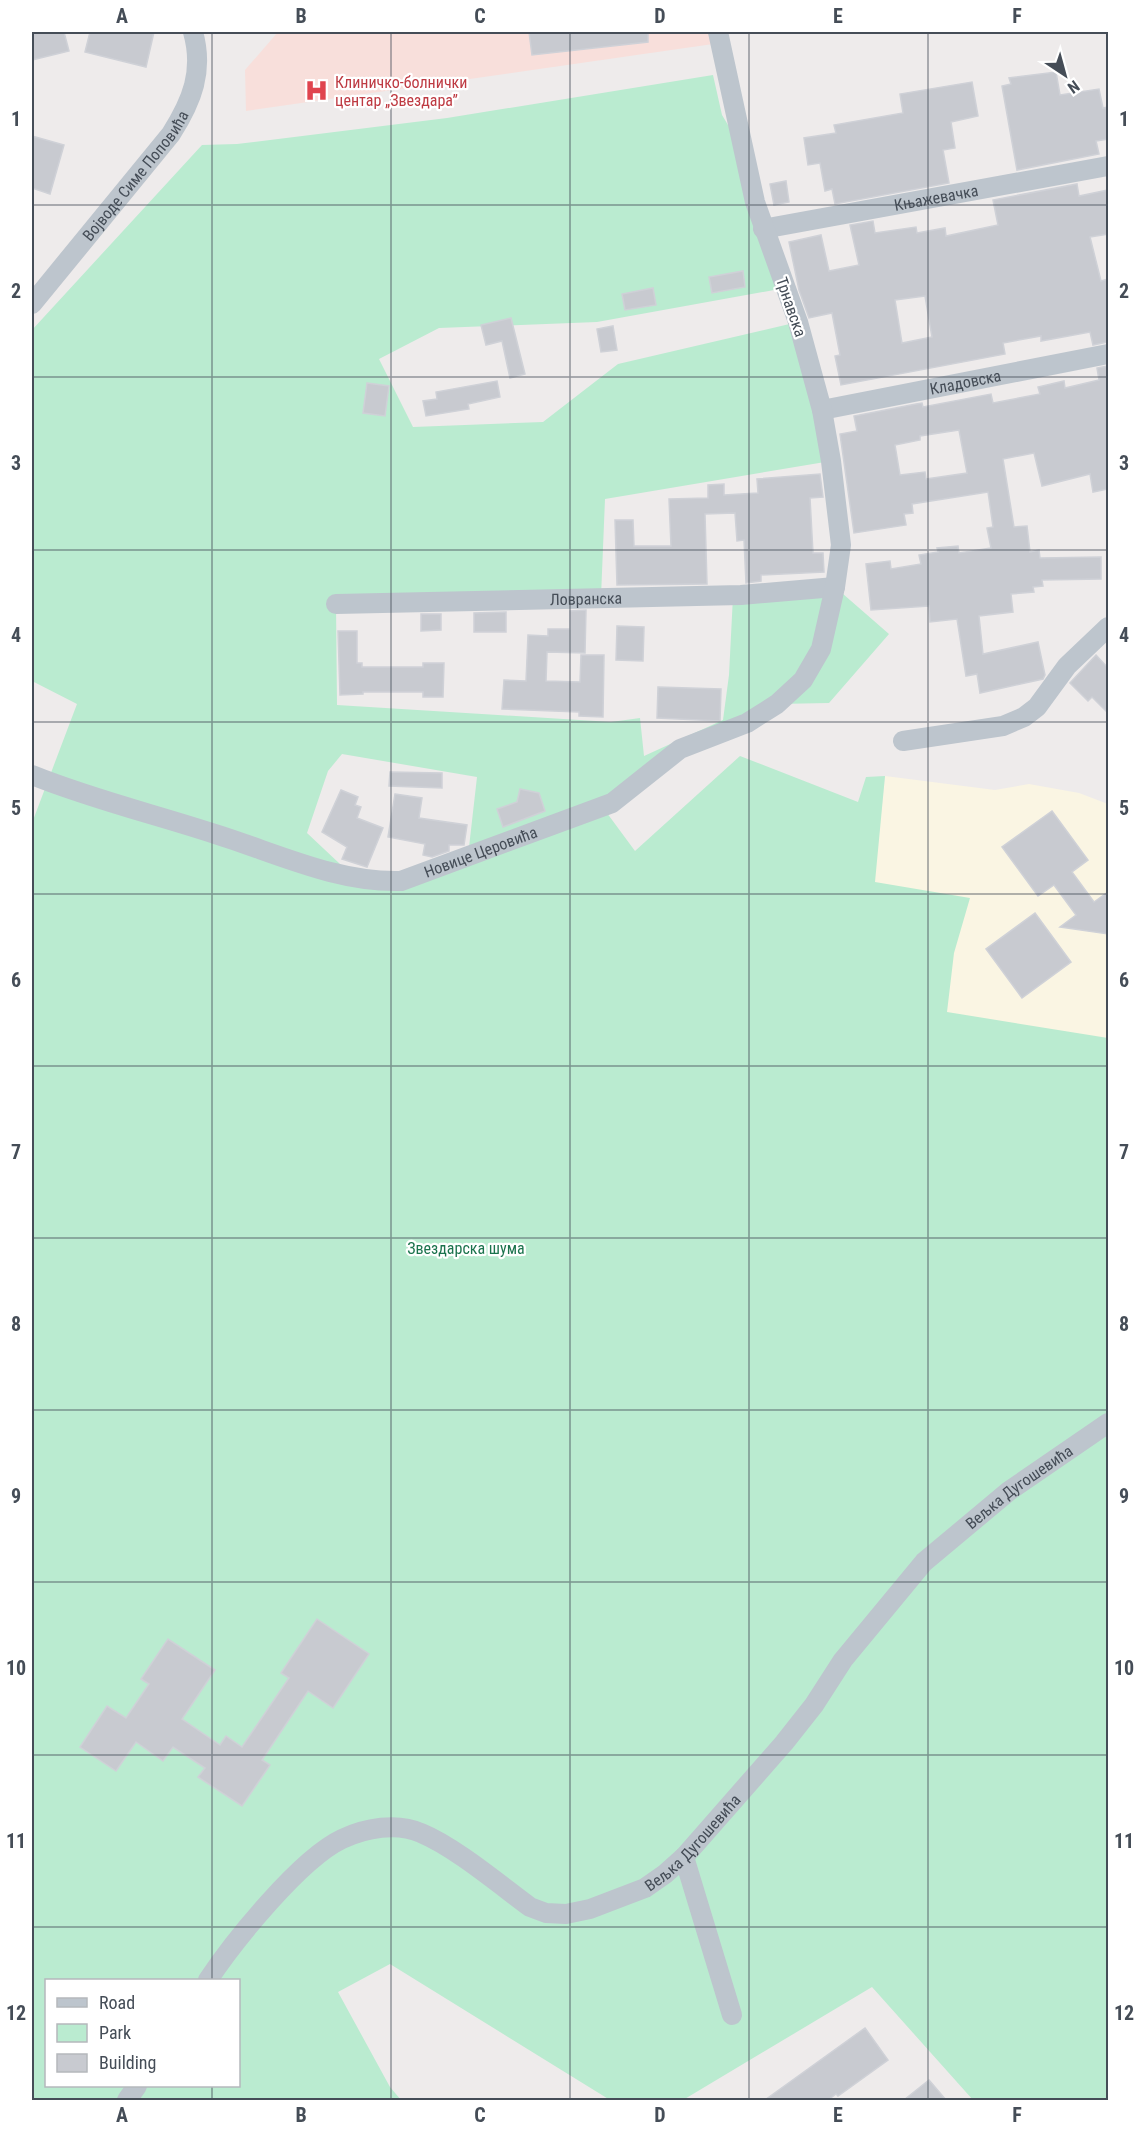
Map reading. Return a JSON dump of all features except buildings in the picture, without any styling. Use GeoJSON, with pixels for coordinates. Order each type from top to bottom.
{"type":"FeatureCollection","features":[{"type":"Feature","properties":{"kind":"street","name":"Војводе Симе Поповића"},"geometry":{"type":"LineString","coordinates":[[32,304],[171,134],[186,111],[193,97],[198,65],[194,32]]}},
{"type":"Feature","properties":{"kind":"street","name":"Трнавска"},"geometry":{"type":"LineString","coordinates":[[718,32],[763,229],[798,322],[822,410],[831,461],[840,545],[836,586]]}},
{"type":"Feature","properties":{"kind":"street","name":"Књажевачка"},"geometry":{"type":"LineString","coordinates":[[763,229],[1108,166]]}},
{"type":"Feature","properties":{"kind":"street","name":"Кладовска"},"geometry":{"type":"LineString","coordinates":[[822,410],[1108,354]]}},
{"type":"Feature","properties":{"kind":"street","name":"Ловранска"},"geometry":{"type":"LineString","coordinates":[[336,604],[741,594],[836,586]]}},
{"type":"Feature","properties":{"kind":"street","name":"Новице Церовића"},"geometry":{"type":"LineString","coordinates":[[32,775],[68,789],[197,828],[344,877],[372,882],[406,880],[603,808],[635,788],[680,749],[747,723],[777,704],[803,680],[822,649],[836,586]]}},
{"type":"Feature","properties":{"kind":"street"},"geometry":{"type":"LineString","coordinates":[[903,741],[1003,726],[1024,717],[1036,706],[1067,666],[1106,632]]}},
{"type":"Feature","properties":{"kind":"street","name":"Вељка Дугошевића"},"geometry":{"type":"LineString","coordinates":[[209,1979],[240,1937],[320,1854],[341,1840],[374,1829],[384,1827],[419,1832],[530,1907],[546,1912],[566,1914],[618,1900],[645,1888],[684,1857],[784,1743],[814,1705],[843,1660],[924,1562],[1009,1491],[1108,1423]]}},
{"type":"Feature","properties":{"kind":"street"},"geometry":{"type":"LineString","coordinates":[[684,1857],[732,2015]]}},
{"type":"Feature","properties":{"kind":"street"},"geometry":{"type":"LineString","coordinates":[[127,2100],[136,2087]]}},
{"type":"Feature","properties":{"kind":"shaded area","name":"Клиничко-болнички центар „Звездара”"},"geometry":{"type":"Polygon","coordinates":[[[278,32],[718,32],[720,43],[246,111],[245,70],[278,32]]]}},
{"type":"Feature","properties":{"kind":"shaded area"},"geometry":{"type":"Polygon","coordinates":[[[885,776],[995,790],[1029,784],[1079,793],[1108,804],[1108,1103],[941,1068],[874,882],[885,776]]]}},
{"type":"Feature","properties":{"kind":"green space","name":"Звездарска шума"},"geometry":{"type":"Polygon","coordinates":[[[713,75],[722,115],[740,145],[785,288],[597,322],[439,328],[379,359],[413,427],[543,422],[618,364],[798,322],[831,461],[605,499],[601,597],[835,587],[889,634],[829,703],[777,704],[684,746],[604,809],[635,851],[740,756],[858,802],[866,777],[885,776],[875,882],[970,898],[954,953],[947,1012],[1108,1038],[1108,2100],[973,2100],[872,1987],[683,2100],[610,2100],[390,1964],[338,1992],[390,2087],[401,2100],[32,2100],[32,823],[77,704],[32,681],[32,330],[202,145],[237,144],[447,118],[713,75]],[[733,596],[336,604],[337,705],[611,722],[640,718],[644,756],[723,720],[729,675],[733,596]],[[342,754],[328,771],[307,833],[357,880],[372,882],[468,856],[477,777],[342,754]]]}},
{"type":"Feature","properties":{"kind":"place","name":"Клиничко-болнички центар „Звездара”"},"geometry":{"type":"Point","coordinates":[317,91]}}]}
